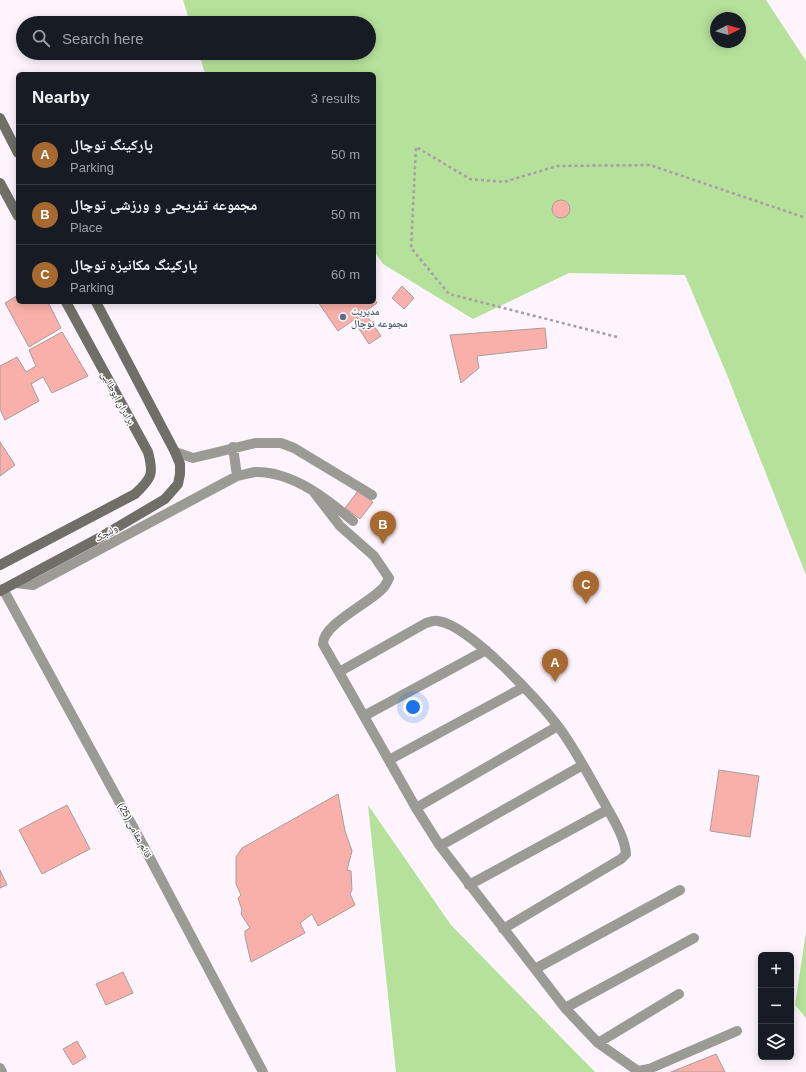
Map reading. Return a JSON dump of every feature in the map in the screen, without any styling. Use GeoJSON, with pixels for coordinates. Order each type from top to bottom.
{"type":"FeatureCollection","features":[{"type":"Feature","properties":{"kind":"main road"},"geometry":{"type":"LineString","coordinates":[[0,118],[16,149]]}},
{"type":"Feature","properties":{"kind":"main road"},"geometry":{"type":"LineString","coordinates":[[0,183],[16,212]]}},
{"type":"Feature","properties":{"kind":"main road","name":"برادران ابوطالبی"},"geometry":{"type":"LineString","coordinates":[[67,304],[148,452],[152,467],[148,481],[135,494]]}},
{"type":"Feature","properties":{"kind":"main road"},"geometry":{"type":"LineString","coordinates":[[97,304],[175,452]]}},
{"type":"Feature","properties":{"kind":"main road","name":"ولنجک"},"geometry":{"type":"LineString","coordinates":[[2,590],[99,538],[165,499],[178,484],[180,464],[175,452]]}},
{"type":"Feature","properties":{"kind":"main road","name":"ولنجک"},"geometry":{"type":"LineString","coordinates":[[0,565],[135,494]]}},
{"type":"Feature","properties":{"kind":"street"},"geometry":{"type":"LineString","coordinates":[[175,452],[193,458],[255,443],[281,443],[294,448],[372,495]]}},
{"type":"Feature","properties":{"kind":"street"},"geometry":{"type":"LineString","coordinates":[[233,448],[237,476]]}},
{"type":"Feature","properties":{"kind":"street"},"geometry":{"type":"LineString","coordinates":[[15,583],[33,586],[237,476],[255,472],[279,476],[312,491],[353,521]]}},
{"type":"Feature","properties":{"kind":"street"},"geometry":{"type":"LineString","coordinates":[[312,491],[340,526],[374,556],[389,578],[383,589],[331,628],[323,637],[323,644],[416,808],[440,846],[565,1008],[598,1043],[638,1071],[649,1069],[737,1031]]}},
{"type":"Feature","properties":{"kind":"street","name":"قائم مقامی (25)"},"geometry":{"type":"LineString","coordinates":[[2,590],[144,847],[264,1072]]}},
{"type":"Feature","properties":{"kind":"street"},"geometry":{"type":"LineString","coordinates":[[339,672],[426,623],[437,620],[451,625],[486,650],[524,687],[558,726],[584,766],[623,841],[626,854],[622,859],[503,929]]}},
{"type":"Feature","properties":{"kind":"street"},"geometry":{"type":"LineString","coordinates":[[364,716],[486,650]]}},
{"type":"Feature","properties":{"kind":"street"},"geometry":{"type":"LineString","coordinates":[[389,760],[524,687]]}},
{"type":"Feature","properties":{"kind":"street"},"geometry":{"type":"LineString","coordinates":[[416,808],[558,726]]}},
{"type":"Feature","properties":{"kind":"street"},"geometry":{"type":"LineString","coordinates":[[440,846],[584,766]]}},
{"type":"Feature","properties":{"kind":"street"},"geometry":{"type":"LineString","coordinates":[[469,885],[608,810]]}},
{"type":"Feature","properties":{"kind":"street"},"geometry":{"type":"LineString","coordinates":[[535,969],[680,890]]}},
{"type":"Feature","properties":{"kind":"street"},"geometry":{"type":"LineString","coordinates":[[565,1008],[694,938]]}},
{"type":"Feature","properties":{"kind":"street"},"geometry":{"type":"LineString","coordinates":[[598,1043],[678,994]]}},
{"type":"Feature","properties":{"kind":"street"},"geometry":{"type":"LineString","coordinates":[[0,1068],[2,1072]]}},
{"type":"Feature","properties":{"kind":"path"},"geometry":{"type":"LineString","coordinates":[[618,337],[449,294],[411,248],[416,147],[470,179],[504,182],[557,166],[650,165],[806,218]]}},
{"type":"Feature","properties":{"kind":"green space"},"geometry":{"type":"Polygon","coordinates":[[[183,0],[766,0],[806,61],[806,575],[727,375],[685,275],[569,273],[473,319],[383,264],[376,254],[376,72],[204,72],[201,60],[376,60],[376,16],[188,16],[183,0]]]}},
{"type":"Feature","properties":{"kind":"green space"},"geometry":{"type":"Polygon","coordinates":[[[368,805],[451,925],[595,1072],[396,1072],[368,805]]]}},
{"type":"Feature","properties":{"kind":"green space"},"geometry":{"type":"Polygon","coordinates":[[[806,932],[806,1018],[795,1005],[806,932]]]}},
{"type":"Feature","properties":{"kind":"building"},"geometry":{"type":"Polygon","coordinates":[[[561,200],[567,203],[570,209],[567,215],[561,218],[555,215],[552,209],[555,203],[561,200]]]}},
{"type":"Feature","properties":{"kind":"building"},"geometry":{"type":"Polygon","coordinates":[[[402,286],[414,298],[404,309],[392,298],[402,286]]]}},
{"type":"Feature","properties":{"kind":"building"},"geometry":{"type":"Polygon","coordinates":[[[16,296],[16,304],[49,304],[61,328],[29,347],[5,303],[16,296]]]}},
{"type":"Feature","properties":{"kind":"building","name":"مدیریت مجموعه توچال"},"geometry":{"type":"Polygon","coordinates":[[[319,304],[376,304],[338,331],[319,304]]]}},
{"type":"Feature","properties":{"kind":"building"},"geometry":{"type":"Polygon","coordinates":[[[365,313],[381,336],[369,344],[354,321],[365,313]]]}},
{"type":"Feature","properties":{"kind":"building"},"geometry":{"type":"Polygon","coordinates":[[[545,328],[547,348],[477,356],[479,368],[461,383],[450,335],[545,328]]]}},
{"type":"Feature","properties":{"kind":"building"},"geometry":{"type":"Polygon","coordinates":[[[62,332],[88,376],[52,393],[43,377],[31,384],[39,401],[5,420],[0,409],[0,366],[17,357],[26,372],[36,366],[29,350],[62,332]]]}},
{"type":"Feature","properties":{"kind":"building"},"geometry":{"type":"Polygon","coordinates":[[[0,442],[15,465],[0,476],[0,442]]]}},
{"type":"Feature","properties":{"kind":"building"},"geometry":{"type":"Polygon","coordinates":[[[358,491],[373,502],[360,519],[345,508],[358,491]]]}},
{"type":"Feature","properties":{"kind":"building"},"geometry":{"type":"Polygon","coordinates":[[[719,770],[759,776],[750,837],[710,831],[719,770]]]}},
{"type":"Feature","properties":{"kind":"building"},"geometry":{"type":"Polygon","coordinates":[[[338,794],[345,831],[352,851],[347,870],[351,871],[352,890],[350,894],[355,905],[318,926],[312,914],[300,923],[305,933],[251,962],[245,936],[245,931],[250,928],[241,914],[242,910],[238,898],[241,895],[236,884],[236,857],[242,848],[338,794]]]}},
{"type":"Feature","properties":{"kind":"building"},"geometry":{"type":"Polygon","coordinates":[[[67,805],[90,849],[42,874],[19,830],[67,805]]]}},
{"type":"Feature","properties":{"kind":"building"},"geometry":{"type":"Polygon","coordinates":[[[0,870],[7,885],[0,888],[0,870]]]}},
{"type":"Feature","properties":{"kind":"building"},"geometry":{"type":"Polygon","coordinates":[[[123,972],[133,993],[106,1005],[96,984],[123,972]]]}},
{"type":"Feature","properties":{"kind":"building"},"geometry":{"type":"Polygon","coordinates":[[[77,1041],[86,1057],[73,1065],[63,1049],[77,1041]]]}},
{"type":"Feature","properties":{"kind":"building"},"geometry":{"type":"Polygon","coordinates":[[[716,1054],[725,1072],[671,1072],[716,1054]]]}},
{"type":"Feature","properties":{"kind":"place","name":"مدیریت مجموعه توچال"},"geometry":{"type":"Point","coordinates":[343,317]}},
{"type":"Feature","properties":{"kind":"place","name":"مجموعه تفریحی و ورزشی توچال"},"geometry":{"type":"Point","coordinates":[383,544]}},
{"type":"Feature","properties":{"kind":"place","name":"پارکینگ مکانیزه توچال"},"geometry":{"type":"Point","coordinates":[586,604]}},
{"type":"Feature","properties":{"kind":"place","name":"پارکینگ توچال"},"geometry":{"type":"Point","coordinates":[555,682]}}]}
